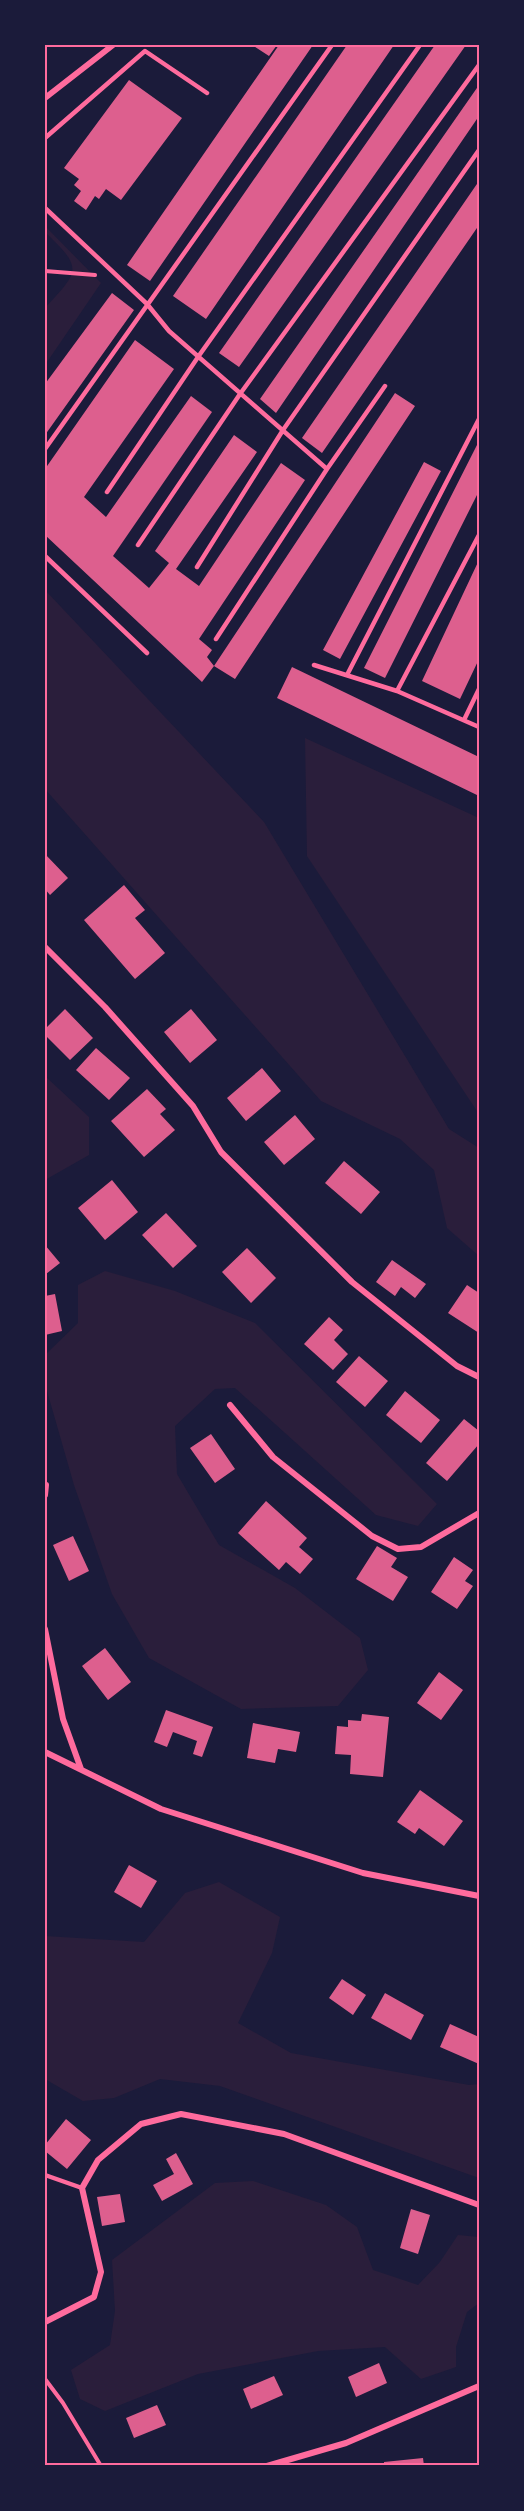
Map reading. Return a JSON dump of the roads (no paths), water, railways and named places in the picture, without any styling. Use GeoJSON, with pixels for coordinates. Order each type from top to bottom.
{"type":"FeatureCollection","features":[{"type":"Feature","properties":{"kind":"street"},"geometry":{"type":"LineString","coordinates":[[45,98],[112,45]]}},
{"type":"Feature","properties":{"kind":"street"},"geometry":{"type":"LineString","coordinates":[[45,947],[105,1007],[193,1106],[221,1152],[352,1282],[457,1366],[479,1377]]}},
{"type":"Feature","properties":{"kind":"street"},"geometry":{"type":"LineString","coordinates":[[230,1405],[273,1457],[372,1536],[398,1549],[421,1547],[479,1513]]}},
{"type":"Feature","properties":{"kind":"street"},"geometry":{"type":"LineString","coordinates":[[45,1495],[46,1483]]}},
{"type":"Feature","properties":{"kind":"street"},"geometry":{"type":"LineString","coordinates":[[45,1629],[63,1719],[81,1769]]}},
{"type":"Feature","properties":{"kind":"street"},"geometry":{"type":"LineString","coordinates":[[45,1752],[161,1809],[363,1873],[479,1896]]}},
{"type":"Feature","properties":{"kind":"street"},"geometry":{"type":"LineString","coordinates":[[45,2322],[94,2297],[101,2272],[82,2188],[98,2160],[141,2124],[181,2114],[284,2134],[479,2205]]}},
{"type":"Feature","properties":{"kind":"street"},"geometry":{"type":"LineString","coordinates":[[267,2466],[346,2443],[479,2386]]}},
{"type":"Feature","properties":{"kind":"lane"},"geometry":{"type":"LineString","coordinates":[[45,449],[332,45]]}},
{"type":"Feature","properties":{"kind":"lane"},"geometry":{"type":"LineString","coordinates":[[107,492],[198,357],[420,45]]}},
{"type":"Feature","properties":{"kind":"lane"},"geometry":{"type":"LineString","coordinates":[[45,138],[145,51],[207,93]]}},
{"type":"Feature","properties":{"kind":"lane"},"geometry":{"type":"LineString","coordinates":[[138,545],[240,394],[479,65]]}},
{"type":"Feature","properties":{"kind":"lane"},"geometry":{"type":"LineString","coordinates":[[196,567],[283,430],[479,150]]}},
{"type":"Feature","properties":{"kind":"lane"},"geometry":{"type":"LineString","coordinates":[[45,208],[147,304],[169,331],[327,469]]}},
{"type":"Feature","properties":{"kind":"lane"},"geometry":{"type":"LineString","coordinates":[[216,639],[327,469],[385,386]]}},
{"type":"Feature","properties":{"kind":"lane"},"geometry":{"type":"LineString","coordinates":[[347,675],[479,419]]}},
{"type":"Feature","properties":{"kind":"lane"},"geometry":{"type":"LineString","coordinates":[[397,691],[479,535]]}},
{"type":"Feature","properties":{"kind":"lane"},"geometry":{"type":"LineString","coordinates":[[45,556],[147,653]]}},
{"type":"Feature","properties":{"kind":"lane"},"geometry":{"type":"LineString","coordinates":[[314,664],[397,691],[479,727]]}},
{"type":"Feature","properties":{"kind":"lane"},"geometry":{"type":"LineString","coordinates":[[464,720],[479,688]]}},
{"type":"Feature","properties":{"kind":"lane"},"geometry":{"type":"LineString","coordinates":[[45,2175],[82,2188]]}}]}
